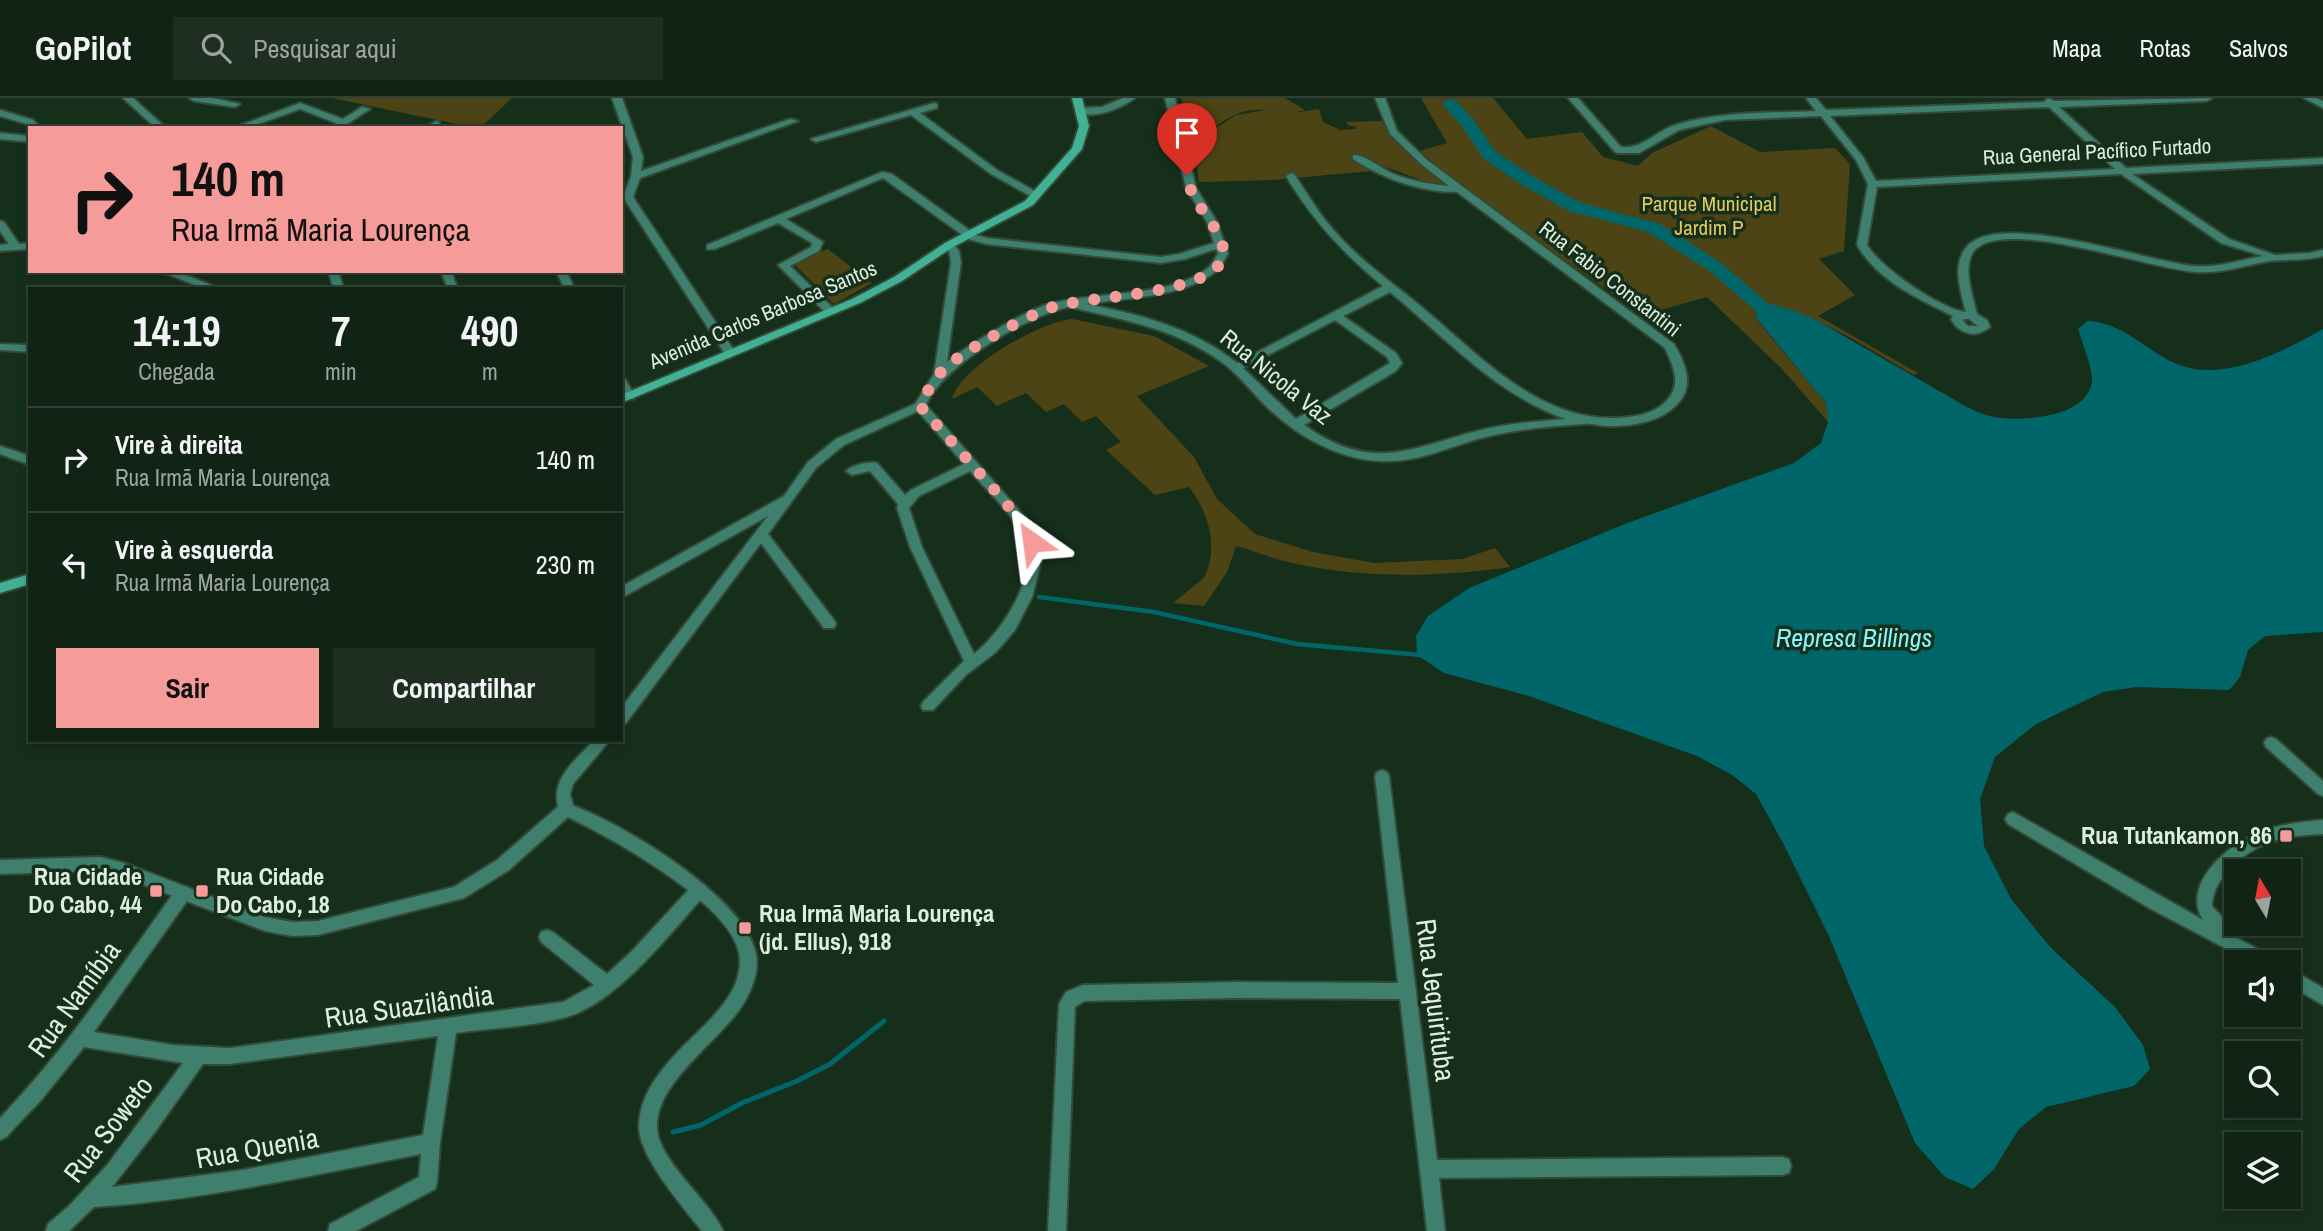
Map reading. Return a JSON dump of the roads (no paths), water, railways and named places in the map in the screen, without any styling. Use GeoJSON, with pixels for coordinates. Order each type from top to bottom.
{"type":"FeatureCollection","features":[{"type":"Feature","properties":{"kind":"main road","name":"Avenida Carlos Barbosa Santos"},"geometry":{"type":"LineString","coordinates":[[625,397],[729,352],[831,313],[877,291],[949,245],[1016,211],[1037,196],[1077,149],[1084,126],[1077,98]]}},
{"type":"Feature","properties":{"kind":"main road"},"geometry":{"type":"LineString","coordinates":[[0,588],[28,580]]}},
{"type":"Feature","properties":{"kind":"street"},"geometry":{"type":"LineString","coordinates":[[128,98],[160,126]]}},
{"type":"Feature","properties":{"kind":"street"},"geometry":{"type":"LineString","coordinates":[[194,98],[236,104]]}},
{"type":"Feature","properties":{"kind":"street"},"geometry":{"type":"LineString","coordinates":[[1080,111],[1104,110],[1130,98]]}},
{"type":"Feature","properties":{"kind":"street"},"geometry":{"type":"LineString","coordinates":[[623,716],[825,452],[840,442],[920,406],[940,374],[970,350],[1041,312],[1064,303],[1149,292],[1183,284],[1209,272],[1220,262],[1223,254],[1221,244],[1212,222],[1191,188],[1170,98]]}},
{"type":"Feature","properties":{"kind":"street","name":"Rua Fabio Constantini"},"geometry":{"type":"LineString","coordinates":[[1291,176],[1320,224],[1356,260],[1515,390],[1541,404],[1588,421],[1632,419],[1663,412],[1672,406],[1681,391],[1684,379],[1677,357],[1661,337],[1457,189],[1404,145],[1391,128],[1380,98]]}},
{"type":"Feature","properties":{"kind":"street"},"geometry":{"type":"LineString","coordinates":[[1573,98],[1618,150],[1636,151],[1676,128],[1708,119],[2048,101],[2207,98]]}},
{"type":"Feature","properties":{"kind":"street"},"geometry":{"type":"LineString","coordinates":[[1811,98],[1860,159],[1873,184],[1863,234],[1862,245],[1865,253],[1894,278],[1959,315],[1972,316],[1983,322],[1982,329],[1975,331],[1961,327],[1956,322],[1959,315]]}},
{"type":"Feature","properties":{"kind":"street"},"geometry":{"type":"LineString","coordinates":[[2309,98],[2323,105]]}},
{"type":"Feature","properties":{"kind":"street"},"geometry":{"type":"LineString","coordinates":[[621,100],[636,150],[636,176],[629,190],[632,205],[729,352]]}},
{"type":"Feature","properties":{"kind":"street"},"geometry":{"type":"LineString","coordinates":[[2048,101],[2121,170],[2225,241],[2278,257]]}},
{"type":"Feature","properties":{"kind":"street"},"geometry":{"type":"LineString","coordinates":[[243,126],[300,106],[338,125],[365,108]]}},
{"type":"Feature","properties":{"kind":"street"},"geometry":{"type":"LineString","coordinates":[[816,139],[934,106]]}},
{"type":"Feature","properties":{"kind":"street"},"geometry":{"type":"LineString","coordinates":[[913,112],[994,172],[1037,196]]}},
{"type":"Feature","properties":{"kind":"street"},"geometry":{"type":"LineString","coordinates":[[0,113],[30,122],[35,126]]}},
{"type":"Feature","properties":{"kind":"street"},"geometry":{"type":"LineString","coordinates":[[636,176],[793,121]]}},
{"type":"Feature","properties":{"kind":"street"},"geometry":{"type":"LineString","coordinates":[[0,136],[28,139]]}},
{"type":"Feature","properties":{"kind":"street"},"geometry":{"type":"LineString","coordinates":[[1356,157],[1371,168],[1402,180],[1427,187],[1457,189]]}},
{"type":"Feature","properties":{"kind":"street","name":"Rua General Pacífico Furtado"},"geometry":{"type":"LineString","coordinates":[[1873,184],[2323,162]]}},
{"type":"Feature","properties":{"kind":"street"},"geometry":{"type":"LineString","coordinates":[[711,247],[882,175],[889,176],[970,235],[999,243],[1155,260],[1181,257],[1221,244]]}},
{"type":"Feature","properties":{"kind":"street"},"geometry":{"type":"LineString","coordinates":[[779,219],[817,241],[815,249],[783,265],[831,313]]}},
{"type":"Feature","properties":{"kind":"street"},"geometry":{"type":"LineString","coordinates":[[0,224],[16,247]]}},
{"type":"Feature","properties":{"kind":"street"},"geometry":{"type":"LineString","coordinates":[[1972,316],[1965,279],[1965,258],[1977,242],[1996,236],[2028,235],[2188,269],[2230,268],[2278,257],[2309,257],[2323,253]]}},
{"type":"Feature","properties":{"kind":"street"},"geometry":{"type":"LineString","coordinates":[[2225,241],[2231,257],[2230,268]]}},
{"type":"Feature","properties":{"kind":"street"},"geometry":{"type":"LineString","coordinates":[[940,374],[956,262],[954,251],[949,245]]}},
{"type":"Feature","properties":{"kind":"street"},"geometry":{"type":"LineString","coordinates":[[0,248],[28,246]]}},
{"type":"Feature","properties":{"kind":"street"},"geometry":{"type":"LineString","coordinates":[[171,273],[210,287]]}},
{"type":"Feature","properties":{"kind":"street"},"geometry":{"type":"LineString","coordinates":[[1237,367],[1390,288]]}},
{"type":"Feature","properties":{"kind":"street","name":"Rua Nicola Vaz"},"geometry":{"type":"LineString","coordinates":[[1064,303],[1163,326],[1207,346],[1237,367],[1295,425],[1312,438],[1346,451],[1392,457],[1429,451],[1490,432],[1588,421]]}},
{"type":"Feature","properties":{"kind":"street"},"geometry":{"type":"LineString","coordinates":[[1295,425],[1392,368],[1396,363],[1392,355],[1336,316]]}},
{"type":"Feature","properties":{"kind":"street"},"geometry":{"type":"LineString","coordinates":[[0,347],[28,349]]}},
{"type":"Feature","properties":{"kind":"street"},"geometry":{"type":"LineString","coordinates":[[920,406],[1020,520],[1032,542],[1034,562],[1025,597],[1010,626],[991,648],[966,666],[928,706]]}},
{"type":"Feature","properties":{"kind":"street"},"geometry":{"type":"LineString","coordinates":[[0,450],[28,460]]}},
{"type":"Feature","properties":{"kind":"street"},"geometry":{"type":"LineString","coordinates":[[904,503],[915,493],[972,465]]}},
{"type":"Feature","properties":{"kind":"street"},"geometry":{"type":"LineString","coordinates":[[852,471],[873,466],[904,503],[904,514],[912,537],[966,666]]}},
{"type":"Feature","properties":{"kind":"street"},"geometry":{"type":"LineString","coordinates":[[623,592],[788,499]]}},
{"type":"Feature","properties":{"kind":"street"},"geometry":{"type":"LineString","coordinates":[[762,535],[829,624]]}},
{"type":"Feature","properties":{"kind":"street"},"geometry":{"type":"LineString","coordinates":[[601,742],[567,782],[562,794],[566,810],[612,833],[699,890],[732,923],[744,941],[748,976],[738,997],[661,1089],[653,1104],[648,1128],[650,1141],[665,1165],[714,1231]]}},
{"type":"Feature","properties":{"kind":"street"},"geometry":{"type":"LineString","coordinates":[[2271,743],[2323,790]]}},
{"type":"Feature","properties":{"kind":"street","name":"Rua Jequirituba"},"geometry":{"type":"LineString","coordinates":[[1382,776],[1431,1169],[1436,1231]]}},
{"type":"Feature","properties":{"kind":"street"},"geometry":{"type":"LineString","coordinates":[[0,867],[100,864],[124,870],[265,924],[292,929],[342,923],[458,893],[503,865],[566,810]]}},
{"type":"Feature","properties":{"kind":"street"},"geometry":{"type":"LineString","coordinates":[[2013,819],[2157,904],[2247,950]]}},
{"type":"Feature","properties":{"kind":"street"},"geometry":{"type":"LineString","coordinates":[[2239,945],[2205,909],[2204,890],[2233,858],[2261,839],[2323,827]]}},
{"type":"Feature","properties":{"kind":"street","name":"Rua Suazilândia"},"geometry":{"type":"LineString","coordinates":[[80,1038],[136,1050],[198,1057],[230,1056],[564,1010],[582,1003],[607,985],[699,890]]}},
{"type":"Feature","properties":{"kind":"street","name":"Rua Namíbia"},"geometry":{"type":"LineString","coordinates":[[0,1131],[36,1093],[80,1038],[183,893]]}},
{"type":"Feature","properties":{"kind":"street"},"geometry":{"type":"LineString","coordinates":[[547,937],[607,985]]}},
{"type":"Feature","properties":{"kind":"street"},"geometry":{"type":"LineString","coordinates":[[2301,983],[2323,997]]}},
{"type":"Feature","properties":{"kind":"street"},"geometry":{"type":"LineString","coordinates":[[1056,1231],[1067,1004],[1072,998],[1083,993],[1408,991]]}},
{"type":"Feature","properties":{"kind":"street"},"geometry":{"type":"LineString","coordinates":[[337,1231],[425,1185],[429,1177],[430,1143],[448,1027]]}},
{"type":"Feature","properties":{"kind":"street","name":"Rua Soweto"},"geometry":{"type":"LineString","coordinates":[[55,1231],[91,1198],[118,1167],[198,1057]]}},
{"type":"Feature","properties":{"kind":"street","name":"Rua Quenia"},"geometry":{"type":"LineString","coordinates":[[91,1198],[216,1183],[430,1143]]}},
{"type":"Feature","properties":{"kind":"street"},"geometry":{"type":"LineString","coordinates":[[1431,1169],[1782,1166]]}},
{"type":"Feature","properties":{"kind":"water","name":"Represa Billings"},"geometry":{"type":"Polygon","coordinates":[[[1770,304],[1818,321],[1965,406],[1983,414],[2017,419],[2066,410],[2079,403],[2088,393],[2092,376],[2078,329],[2087,321],[2107,324],[2178,365],[2199,370],[2221,369],[2263,359],[2323,329],[2323,632],[2265,636],[2248,650],[2240,677],[2229,690],[2136,687],[2103,692],[2036,724],[1995,757],[1980,799],[1984,846],[2011,899],[2051,948],[2115,1007],[2143,1045],[2150,1069],[2134,1086],[2046,1107],[2019,1129],[1994,1169],[1973,1189],[1945,1177],[1915,1143],[1828,934],[1756,794],[1732,775],[1697,756],[1532,697],[1444,673],[1417,655],[1416,636],[1428,616],[1469,588],[1630,522],[1794,463],[1821,443],[1828,422],[1826,403],[1757,319],[1755,311],[1770,304]]]}},
{"type":"Feature","properties":{"kind":"waterway"},"geometry":{"type":"LineString","coordinates":[[1450,104],[1467,122],[1488,152]]}},
{"type":"Feature","properties":{"kind":"waterway"},"geometry":{"type":"LineString","coordinates":[[1490,155],[1528,181],[1575,207],[1654,228],[1714,266],[1762,306]]}},
{"type":"Feature","properties":{"kind":"waterway"},"geometry":{"type":"LineString","coordinates":[[1039,597],[1154,612],[1297,644],[1422,655]]}},
{"type":"Feature","properties":{"kind":"waterway"},"geometry":{"type":"LineString","coordinates":[[673,1132],[701,1125],[742,1103],[797,1081],[830,1064],[884,1021]]}},
{"type":"Feature","properties":{"kind":"place","name":"Rua Tutankamon, 86"},"geometry":{"type":"Point","coordinates":[2286,836]}},
{"type":"Feature","properties":{"kind":"place","name":"Rua Cidade Do Cabo, 44"},"geometry":{"type":"Point","coordinates":[156,891]}},
{"type":"Feature","properties":{"kind":"place","name":"Rua Cidade Do Cabo, 18"},"geometry":{"type":"Point","coordinates":[202,891]}},
{"type":"Feature","properties":{"kind":"place","name":"Rua Irmã Maria Lourença (jd. Ellus), 918"},"geometry":{"type":"Point","coordinates":[745,928]}},
{"type":"Feature","properties":{"kind":"park label","name":"Parque Municipal Jardim P"},"geometry":{"type":"Point","coordinates":[1709,216]}}]}
